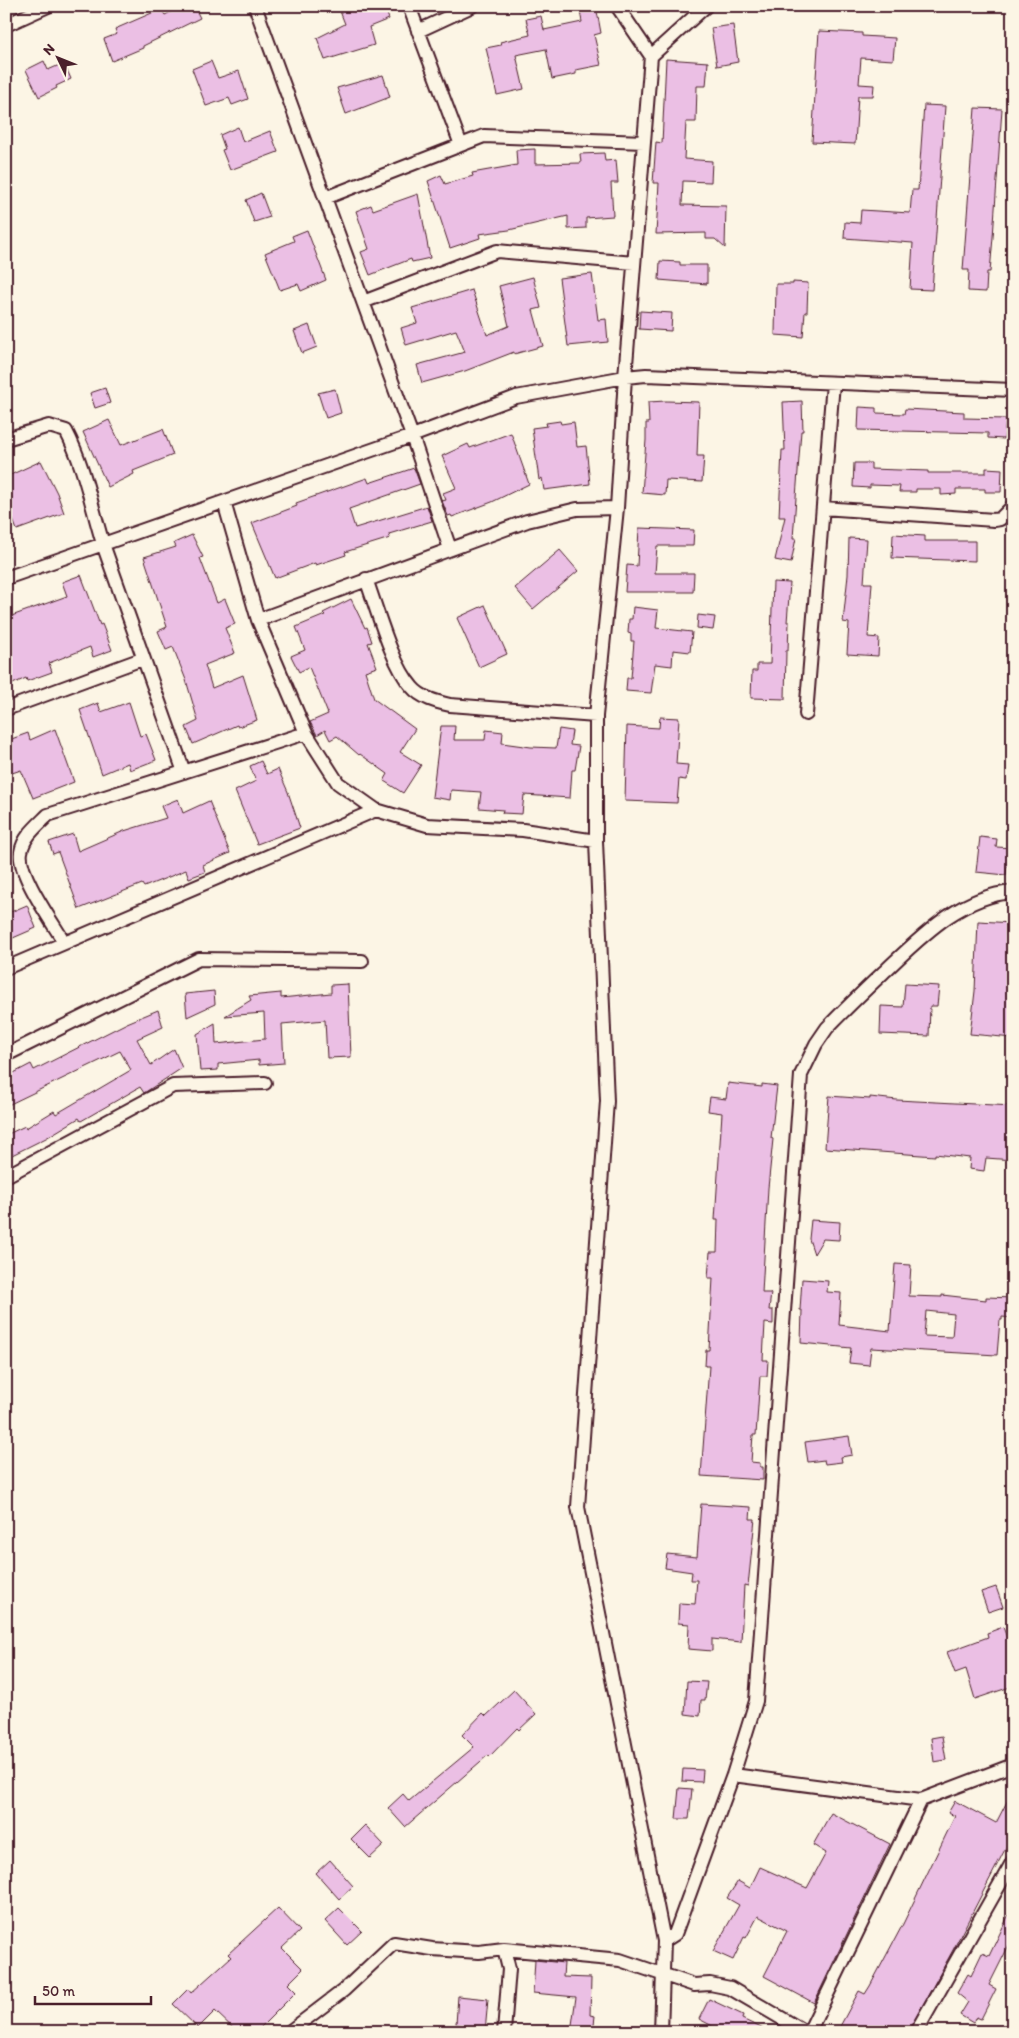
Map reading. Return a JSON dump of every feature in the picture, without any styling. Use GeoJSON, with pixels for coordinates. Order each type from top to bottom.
{"type":"FeatureCollection","features":[{"type":"Feature","properties":{"kind":"street"},"geometry":{"type":"LineString","coordinates":[[6,25],[48,6]]}},
{"type":"Feature","properties":{"kind":"street"},"geometry":{"type":"LineString","coordinates":[[255,6],[412,436],[450,549]]}},
{"type":"Feature","properties":{"kind":"street"},"geometry":{"type":"LineString","coordinates":[[408,6],[460,145]]}},
{"type":"Feature","properties":{"kind":"street"},"geometry":{"type":"LineString","coordinates":[[418,31],[472,6]]}},
{"type":"Feature","properties":{"kind":"street"},"geometry":{"type":"LineString","coordinates":[[617,6],[651,56],[625,377],[618,508],[596,716],[596,841],[607,1101],[578,1507],[664,1941],[661,2032]]}},
{"type":"Feature","properties":{"kind":"street"},"geometry":{"type":"LineString","coordinates":[[651,56],[706,6]]}},
{"type":"Feature","properties":{"kind":"street"},"geometry":{"type":"LineString","coordinates":[[325,198],[484,136],[644,142]]}},
{"type":"Feature","properties":{"kind":"street"},"geometry":{"type":"LineString","coordinates":[[363,302],[497,250],[634,263]]}},
{"type":"Feature","properties":{"kind":"street"},"geometry":{"type":"LineString","coordinates":[[6,578],[412,436],[516,397],[625,377],[646,375],[1013,390]]}},
{"type":"Feature","properties":{"kind":"street"},"geometry":{"type":"LineString","coordinates":[[806,714],[833,383]]}},
{"type":"Feature","properties":{"kind":"street"},"geometry":{"type":"LineString","coordinates":[[6,439],[49,426],[66,432],[74,447],[103,543],[142,659],[184,772]]}},
{"type":"Feature","properties":{"kind":"street"},"geometry":{"type":"LineString","coordinates":[[224,502],[258,620],[306,733],[338,783],[376,810],[427,825],[523,830],[596,841]]}},
{"type":"Feature","properties":{"kind":"street"},"geometry":{"type":"LineString","coordinates":[[823,508],[994,520],[1000,519],[1013,506]]}},
{"type":"Feature","properties":{"kind":"street"},"geometry":{"type":"LineString","coordinates":[[258,620],[527,521],[577,509],[618,508]]}},
{"type":"Feature","properties":{"kind":"street"},"geometry":{"type":"LineString","coordinates":[[366,579],[400,670],[413,689],[450,706],[596,716]]}},
{"type":"Feature","properties":{"kind":"street"},"geometry":{"type":"LineString","coordinates":[[6,709],[142,659]]}},
{"type":"Feature","properties":{"kind":"street"},"geometry":{"type":"LineString","coordinates":[[64,942],[26,877],[20,853],[29,833],[48,815],[306,733]]}},
{"type":"Feature","properties":{"kind":"street"},"geometry":{"type":"LineString","coordinates":[[6,968],[376,810]]}},
{"type":"Feature","properties":{"kind":"street"},"geometry":{"type":"LineString","coordinates":[[664,1941],[675,1934],[733,1775],[756,1701],[801,1076],[816,1044],[827,1028],[925,934],[957,910],[992,895],[1013,892]]}},
{"type":"Feature","properties":{"kind":"street"},"geometry":{"type":"LineString","coordinates":[[6,1055],[199,959],[362,960]]}},
{"type":"Feature","properties":{"kind":"street"},"geometry":{"type":"LineString","coordinates":[[6,1176],[172,1086],[265,1083]]}},
{"type":"Feature","properties":{"kind":"street"},"geometry":{"type":"LineString","coordinates":[[733,1775],[922,1800],[1013,1765]]}},
{"type":"Feature","properties":{"kind":"street"},"geometry":{"type":"LineString","coordinates":[[809,2032],[922,1800]]}},
{"type":"Feature","properties":{"kind":"street"},"geometry":{"type":"LineString","coordinates":[[916,2032],[1013,1861]]}},
{"type":"Feature","properties":{"kind":"street"},"geometry":{"type":"LineString","coordinates":[[289,2032],[344,1990],[394,1943],[432,1949],[479,1952],[504,1949],[620,1960],[694,1986],[710,1984],[730,1988],[805,2032]]}},
{"type":"Feature","properties":{"kind":"street"},"geometry":{"type":"LineString","coordinates":[[504,1949],[508,1969],[504,2032]]}},
{"type":"Feature","properties":{"kind":"building"},"geometry":{"type":"Polygon","coordinates":[[[182,6],[194,6],[200,18],[143,46],[143,48],[112,61],[104,39],[117,34],[115,29],[161,9],[165,15],[182,6]]]}},
{"type":"Feature","properties":{"kind":"building"},"geometry":{"type":"Polygon","coordinates":[[[338,6],[384,6],[389,19],[369,27],[374,45],[325,60],[317,38],[345,24],[338,6]]]}},
{"type":"Feature","properties":{"kind":"building"},"geometry":{"type":"Polygon","coordinates":[[[579,6],[596,6],[601,33],[594,35],[601,65],[576,70],[576,74],[552,79],[546,49],[516,55],[524,89],[497,95],[486,48],[501,45],[500,42],[530,35],[526,19],[541,16],[544,30],[582,22],[579,6]]]}},
{"type":"Feature","properties":{"kind":"building"},"geometry":{"type":"Polygon","coordinates":[[[733,25],[738,62],[717,66],[711,28],[733,25]]]}},
{"type":"Feature","properties":{"kind":"building"},"geometry":{"type":"Polygon","coordinates":[[[819,31],[862,33],[862,36],[895,38],[893,60],[861,58],[859,84],[874,85],[873,96],[858,96],[855,144],[812,142],[819,31]]]}},
{"type":"Feature","properties":{"kind":"building"},"geometry":{"type":"Polygon","coordinates":[[[666,59],[708,62],[706,86],[697,86],[696,122],[686,122],[684,159],[712,161],[711,182],[683,181],[682,205],[726,206],[725,248],[715,239],[706,239],[706,233],[656,234],[659,183],[653,183],[656,142],[662,143],[666,59]]]}},
{"type":"Feature","properties":{"kind":"building"},"geometry":{"type":"Polygon","coordinates":[[[44,61],[48,70],[64,63],[71,79],[39,97],[26,70],[44,61]]]}},
{"type":"Feature","properties":{"kind":"building"},"geometry":{"type":"Polygon","coordinates":[[[211,61],[218,78],[239,71],[248,99],[232,105],[229,98],[206,106],[192,69],[211,61]]]}},
{"type":"Feature","properties":{"kind":"building"},"geometry":{"type":"Polygon","coordinates":[[[383,75],[390,97],[346,114],[337,88],[383,75]]]}},
{"type":"Feature","properties":{"kind":"building"},"geometry":{"type":"Polygon","coordinates":[[[924,105],[945,106],[932,290],[910,289],[913,243],[844,238],[845,222],[860,223],[861,210],[910,213],[912,190],[918,190],[924,105]]]}},
{"type":"Feature","properties":{"kind":"building"},"geometry":{"type":"Polygon","coordinates":[[[975,108],[1002,109],[990,272],[987,272],[986,292],[968,291],[969,270],[963,270],[975,108]]]}},
{"type":"Feature","properties":{"kind":"building"},"geometry":{"type":"Polygon","coordinates":[[[238,127],[243,142],[270,131],[278,152],[230,170],[222,150],[225,149],[220,135],[238,127]]]}},
{"type":"Feature","properties":{"kind":"building"},"geometry":{"type":"Polygon","coordinates":[[[535,149],[535,164],[581,163],[580,154],[604,153],[605,161],[616,160],[618,183],[611,183],[613,216],[586,218],[586,228],[568,229],[568,216],[509,230],[479,234],[480,238],[450,248],[428,181],[441,175],[445,184],[473,176],[472,173],[517,165],[516,150],[535,149]]]}},
{"type":"Feature","properties":{"kind":"building"},"geometry":{"type":"Polygon","coordinates":[[[261,193],[270,217],[254,222],[246,200],[261,193]]]}},
{"type":"Feature","properties":{"kind":"building"},"geometry":{"type":"Polygon","coordinates":[[[418,194],[430,258],[412,262],[411,259],[370,275],[361,252],[369,249],[356,211],[371,205],[373,210],[418,194]]]}},
{"type":"Feature","properties":{"kind":"building"},"geometry":{"type":"Polygon","coordinates":[[[307,230],[326,280],[301,291],[298,284],[280,290],[265,253],[294,241],[292,236],[307,230]]]}},
{"type":"Feature","properties":{"kind":"building"},"geometry":{"type":"Polygon","coordinates":[[[660,261],[680,262],[680,265],[707,265],[707,284],[659,280],[660,261]]]}},
{"type":"Feature","properties":{"kind":"building"},"geometry":{"type":"Polygon","coordinates":[[[592,274],[598,320],[606,319],[608,342],[568,346],[559,278],[592,274]]]}},
{"type":"Feature","properties":{"kind":"building"},"geometry":{"type":"Polygon","coordinates":[[[533,277],[541,308],[533,310],[543,346],[514,354],[514,352],[465,371],[422,383],[417,365],[465,352],[456,330],[406,345],[401,328],[417,323],[412,308],[472,290],[487,335],[509,326],[499,286],[533,277]]]}},
{"type":"Feature","properties":{"kind":"building"},"geometry":{"type":"Polygon","coordinates":[[[793,282],[808,283],[807,312],[805,312],[803,337],[775,335],[776,284],[793,284],[793,282]]]}},
{"type":"Feature","properties":{"kind":"building"},"geometry":{"type":"Polygon","coordinates":[[[640,311],[672,313],[671,331],[639,329],[640,311]]]}},
{"type":"Feature","properties":{"kind":"building"},"geometry":{"type":"Polygon","coordinates":[[[309,325],[317,347],[302,353],[294,331],[309,325]]]}},
{"type":"Feature","properties":{"kind":"building"},"geometry":{"type":"Polygon","coordinates":[[[105,388],[110,403],[95,408],[90,393],[105,388]]]}},
{"type":"Feature","properties":{"kind":"building"},"geometry":{"type":"Polygon","coordinates":[[[335,389],[341,413],[326,418],[318,393],[335,389]]]}},
{"type":"Feature","properties":{"kind":"building"},"geometry":{"type":"Polygon","coordinates":[[[802,401],[803,431],[801,431],[793,538],[796,538],[791,563],[775,560],[785,517],[779,517],[782,450],[785,450],[783,402],[802,401]]]}},
{"type":"Feature","properties":{"kind":"building"},"geometry":{"type":"Polygon","coordinates":[[[648,402],[699,402],[697,456],[704,456],[702,482],[666,480],[665,495],[642,493],[646,423],[649,423],[648,402]]]}},
{"type":"Feature","properties":{"kind":"building"},"geometry":{"type":"Polygon","coordinates":[[[859,407],[876,408],[876,413],[904,414],[905,409],[964,412],[964,418],[1006,419],[1004,439],[988,438],[988,433],[858,430],[859,407]]]}},
{"type":"Feature","properties":{"kind":"building"},"geometry":{"type":"Polygon","coordinates":[[[109,420],[121,445],[163,429],[173,455],[133,471],[134,474],[108,487],[83,432],[109,420]]]}},
{"type":"Feature","properties":{"kind":"building"},"geometry":{"type":"Polygon","coordinates":[[[560,421],[561,424],[574,422],[577,447],[586,446],[590,484],[544,490],[542,478],[539,480],[532,428],[547,426],[546,423],[560,421]]]}},
{"type":"Feature","properties":{"kind":"building"},"geometry":{"type":"Polygon","coordinates":[[[511,433],[529,484],[492,502],[452,517],[451,515],[448,516],[442,501],[446,500],[443,493],[456,488],[442,456],[468,444],[470,448],[511,433]]]}},
{"type":"Feature","properties":{"kind":"building"},"geometry":{"type":"Polygon","coordinates":[[[41,461],[57,493],[64,513],[17,530],[6,502],[6,477],[41,461]]]}},
{"type":"Feature","properties":{"kind":"building"},"geometry":{"type":"Polygon","coordinates":[[[854,463],[871,463],[871,469],[928,471],[928,473],[986,473],[986,468],[1002,469],[1001,492],[985,492],[985,489],[956,489],[956,494],[941,495],[941,489],[916,489],[916,492],[899,492],[900,486],[870,485],[870,488],[853,487],[854,463]]]}},
{"type":"Feature","properties":{"kind":"building"},"geometry":{"type":"Polygon","coordinates":[[[414,468],[420,484],[349,509],[355,528],[427,506],[432,521],[389,534],[390,538],[345,552],[346,555],[316,565],[315,563],[275,578],[252,523],[297,506],[296,503],[367,478],[369,483],[414,468]]]}},
{"type":"Feature","properties":{"kind":"building"},"geometry":{"type":"Polygon","coordinates":[[[639,528],[694,530],[693,546],[657,546],[655,573],[694,573],[693,592],[625,592],[627,565],[637,566],[639,528]]]}},
{"type":"Feature","properties":{"kind":"building"},"geometry":{"type":"Polygon","coordinates":[[[893,534],[925,536],[925,541],[975,541],[975,561],[892,558],[893,534]]]}},
{"type":"Feature","properties":{"kind":"building"},"geometry":{"type":"Polygon","coordinates":[[[192,535],[203,557],[200,558],[217,603],[225,599],[235,624],[225,628],[235,653],[205,665],[212,688],[243,675],[257,720],[238,727],[237,725],[193,744],[186,727],[198,721],[186,680],[173,647],[166,650],[158,631],[167,627],[144,557],[176,547],[174,543],[192,535]]]}},
{"type":"Feature","properties":{"kind":"building"},"geometry":{"type":"Polygon","coordinates":[[[849,538],[867,539],[864,583],[872,583],[868,637],[879,638],[878,656],[847,654],[849,623],[843,622],[848,575],[849,538]]]}},
{"type":"Feature","properties":{"kind":"building"},"geometry":{"type":"Polygon","coordinates":[[[560,550],[578,571],[533,609],[515,588],[560,550]]]}},
{"type":"Feature","properties":{"kind":"building"},"geometry":{"type":"Polygon","coordinates":[[[81,575],[100,625],[102,624],[112,650],[93,657],[90,647],[49,663],[52,672],[27,681],[26,678],[6,687],[6,618],[67,596],[62,582],[81,575]]]}},
{"type":"Feature","properties":{"kind":"building"},"geometry":{"type":"Polygon","coordinates":[[[773,582],[790,583],[785,699],[751,698],[752,671],[757,671],[757,664],[770,664],[773,582]]]}},
{"type":"Feature","properties":{"kind":"building"},"geometry":{"type":"Polygon","coordinates":[[[351,599],[365,628],[367,627],[372,642],[368,643],[377,667],[365,671],[374,699],[415,729],[400,752],[421,765],[403,793],[384,781],[388,774],[359,755],[337,736],[330,740],[325,730],[317,735],[310,722],[328,714],[309,667],[299,672],[291,656],[305,650],[296,627],[325,615],[323,613],[351,599]]]}},
{"type":"Feature","properties":{"kind":"building"},"geometry":{"type":"Polygon","coordinates":[[[485,605],[507,654],[479,667],[457,618],[485,605]]]}},
{"type":"Feature","properties":{"kind":"building"},"geometry":{"type":"Polygon","coordinates":[[[633,607],[658,610],[656,628],[692,632],[690,652],[673,650],[672,666],[655,664],[651,693],[626,691],[627,678],[631,678],[634,641],[631,641],[631,634],[628,633],[629,619],[632,619],[633,607]]]}},
{"type":"Feature","properties":{"kind":"building"},"geometry":{"type":"Polygon","coordinates":[[[698,615],[715,617],[713,630],[697,628],[698,615]]]}},
{"type":"Feature","properties":{"kind":"building"},"geometry":{"type":"Polygon","coordinates":[[[129,702],[140,736],[146,734],[156,760],[130,770],[128,763],[102,774],[80,710],[98,703],[101,712],[129,702]]]}},
{"type":"Feature","properties":{"kind":"building"},"geometry":{"type":"Polygon","coordinates":[[[660,717],[679,718],[676,764],[688,765],[686,780],[679,779],[677,803],[625,801],[627,726],[659,728],[660,717]]]}},
{"type":"Feature","properties":{"kind":"building"},"geometry":{"type":"Polygon","coordinates":[[[441,726],[455,726],[454,740],[485,740],[486,730],[503,732],[502,743],[556,748],[559,729],[572,731],[570,745],[579,746],[575,770],[572,770],[570,798],[524,795],[522,814],[502,813],[503,810],[479,808],[481,792],[451,790],[450,800],[432,797],[441,726]]]}},
{"type":"Feature","properties":{"kind":"building"},"geometry":{"type":"Polygon","coordinates":[[[55,729],[74,782],[33,798],[21,770],[12,773],[6,755],[6,741],[28,733],[30,740],[55,729]]]}},
{"type":"Feature","properties":{"kind":"building"},"geometry":{"type":"Polygon","coordinates":[[[261,761],[267,774],[278,769],[300,828],[257,844],[235,791],[256,781],[250,766],[261,761]]]}},
{"type":"Feature","properties":{"kind":"building"},"geometry":{"type":"Polygon","coordinates":[[[178,799],[183,813],[209,801],[230,853],[203,865],[205,872],[189,878],[186,870],[144,887],[142,884],[79,909],[58,852],[53,854],[49,842],[73,834],[78,851],[124,831],[166,818],[161,806],[178,799]]]}},
{"type":"Feature","properties":{"kind":"building"},"geometry":{"type":"Polygon","coordinates":[[[980,837],[997,839],[996,847],[1013,848],[1013,866],[1007,866],[1006,875],[976,872],[980,837]]]}},
{"type":"Feature","properties":{"kind":"building"},"geometry":{"type":"Polygon","coordinates":[[[27,905],[36,928],[6,941],[6,914],[27,905]]]}},
{"type":"Feature","properties":{"kind":"building"},"geometry":{"type":"Polygon","coordinates":[[[978,921],[1013,923],[1013,1038],[970,1034],[975,991],[978,921]]]}},
{"type":"Feature","properties":{"kind":"building"},"geometry":{"type":"Polygon","coordinates":[[[348,984],[351,1057],[327,1058],[325,1020],[282,1024],[284,1063],[259,1065],[259,1060],[218,1064],[218,1070],[200,1071],[197,1034],[215,1023],[216,1044],[265,1039],[264,1013],[225,1016],[251,1000],[249,996],[281,993],[281,998],[331,993],[331,985],[348,984]]]}},
{"type":"Feature","properties":{"kind":"building"},"geometry":{"type":"Polygon","coordinates":[[[905,984],[939,986],[937,1006],[930,1006],[929,1036],[880,1034],[881,1006],[903,1007],[905,984]]]}},
{"type":"Feature","properties":{"kind":"building"},"geometry":{"type":"Polygon","coordinates":[[[214,991],[215,1004],[187,1017],[185,994],[214,991]]]}},
{"type":"Feature","properties":{"kind":"building"},"geometry":{"type":"Polygon","coordinates":[[[158,1010],[163,1027],[137,1039],[151,1065],[174,1049],[182,1068],[144,1093],[140,1087],[81,1121],[79,1118],[46,1138],[6,1158],[6,1135],[25,1126],[26,1128],[54,1111],[56,1114],[131,1070],[120,1051],[6,1106],[6,1077],[31,1064],[34,1070],[127,1023],[158,1010]]]}},
{"type":"Feature","properties":{"kind":"building"},"geometry":{"type":"Polygon","coordinates":[[[728,1083],[762,1087],[762,1084],[777,1086],[771,1138],[773,1139],[762,1293],[771,1293],[769,1310],[773,1310],[773,1324],[765,1323],[763,1360],[768,1360],[767,1376],[760,1376],[756,1435],[753,1435],[751,1462],[760,1463],[760,1467],[763,1467],[763,1480],[701,1476],[709,1366],[705,1366],[706,1350],[709,1350],[713,1278],[708,1278],[710,1252],[717,1252],[718,1220],[715,1220],[722,1113],[708,1111],[710,1097],[726,1099],[728,1083]]]}},
{"type":"Feature","properties":{"kind":"building"},"geometry":{"type":"Polygon","coordinates":[[[829,1096],[1013,1106],[1013,1160],[986,1158],[984,1171],[969,1169],[970,1158],[935,1154],[935,1156],[825,1148],[829,1096]]]}},
{"type":"Feature","properties":{"kind":"building"},"geometry":{"type":"Polygon","coordinates":[[[811,1220],[840,1222],[839,1240],[823,1239],[814,1254],[809,1239],[811,1220]]]}},
{"type":"Feature","properties":{"kind":"building"},"geometry":{"type":"Polygon","coordinates":[[[895,1264],[911,1265],[909,1296],[942,1297],[942,1295],[986,1300],[986,1297],[1013,1298],[1013,1318],[1002,1317],[1002,1320],[1000,1320],[997,1355],[871,1348],[869,1365],[849,1363],[851,1348],[801,1343],[802,1310],[800,1310],[802,1279],[828,1281],[827,1292],[841,1293],[839,1325],[890,1331],[895,1264]],[[926,1311],[924,1336],[952,1337],[954,1314],[926,1311]]]}},
{"type":"Feature","properties":{"kind":"building"},"geometry":{"type":"Polygon","coordinates":[[[849,1436],[852,1455],[841,1457],[842,1462],[825,1464],[824,1460],[808,1462],[805,1442],[849,1436]]]}},
{"type":"Feature","properties":{"kind":"building"},"geometry":{"type":"Polygon","coordinates":[[[701,1504],[751,1507],[750,1519],[755,1519],[748,1586],[744,1585],[741,1642],[712,1639],[712,1651],[688,1649],[689,1624],[678,1623],[679,1603],[695,1604],[697,1580],[691,1580],[692,1572],[665,1568],[667,1554],[697,1557],[701,1504]]]}},
{"type":"Feature","properties":{"kind":"building"},"geometry":{"type":"Polygon","coordinates":[[[996,1587],[1003,1607],[988,1612],[981,1592],[996,1587]]]}},
{"type":"Feature","properties":{"kind":"building"},"geometry":{"type":"Polygon","coordinates":[[[1003,1627],[1013,1654],[1013,1686],[975,1699],[966,1669],[955,1673],[947,1652],[988,1637],[987,1633],[1003,1627]]]}},
{"type":"Feature","properties":{"kind":"building"},"geometry":{"type":"Polygon","coordinates":[[[687,1681],[707,1682],[705,1700],[701,1700],[700,1716],[685,1714],[687,1681]]]}},
{"type":"Feature","properties":{"kind":"building"},"geometry":{"type":"Polygon","coordinates":[[[514,1690],[536,1714],[519,1730],[517,1728],[489,1757],[488,1755],[405,1827],[388,1808],[403,1794],[409,1801],[474,1747],[462,1735],[483,1713],[486,1716],[514,1690]]]}},
{"type":"Feature","properties":{"kind":"building"},"geometry":{"type":"Polygon","coordinates":[[[942,1736],[946,1760],[934,1762],[931,1738],[942,1736]]]}},
{"type":"Feature","properties":{"kind":"building"},"geometry":{"type":"Polygon","coordinates":[[[683,1769],[703,1770],[702,1782],[682,1781],[683,1769]]]}},
{"type":"Feature","properties":{"kind":"building"},"geometry":{"type":"Polygon","coordinates":[[[679,1788],[692,1789],[689,1819],[676,1819],[679,1788]]]}},
{"type":"Feature","properties":{"kind":"building"},"geometry":{"type":"Polygon","coordinates":[[[1013,1790],[1013,1834],[908,2032],[837,2032],[859,1991],[865,1994],[870,1986],[903,1924],[955,1816],[948,1813],[955,1801],[996,1823],[1013,1790]]]}},
{"type":"Feature","properties":{"kind":"building"},"geometry":{"type":"Polygon","coordinates":[[[831,1813],[890,1844],[814,2003],[764,1976],[787,1931],[758,1916],[746,1938],[744,1937],[733,1960],[713,1951],[739,1905],[727,1898],[738,1881],[750,1888],[760,1867],[807,1888],[826,1853],[813,1845],[831,1813]]]}},
{"type":"Feature","properties":{"kind":"building"},"geometry":{"type":"Polygon","coordinates":[[[365,1825],[384,1845],[370,1858],[351,1839],[365,1825]]]}},
{"type":"Feature","properties":{"kind":"building"},"geometry":{"type":"Polygon","coordinates":[[[330,1860],[353,1886],[339,1899],[316,1873],[330,1860]]]}},
{"type":"Feature","properties":{"kind":"building"},"geometry":{"type":"Polygon","coordinates":[[[1013,1906],[1013,1947],[1009,1945],[989,1985],[996,1989],[981,2019],[976,2017],[973,2023],[960,2015],[968,2002],[957,1993],[968,1974],[971,1976],[982,1953],[989,1956],[1013,1906]]]}},
{"type":"Feature","properties":{"kind":"building"},"geometry":{"type":"Polygon","coordinates":[[[278,1908],[300,1931],[282,1948],[303,1969],[288,1984],[296,1992],[256,2032],[237,2032],[215,2011],[198,2028],[173,2004],[188,1989],[191,1993],[231,1957],[228,1954],[278,1908]]]}},
{"type":"Feature","properties":{"kind":"building"},"geometry":{"type":"Polygon","coordinates":[[[339,1908],[362,1931],[347,1945],[325,1921],[339,1908]]]}},
{"type":"Feature","properties":{"kind":"building"},"geometry":{"type":"Polygon","coordinates":[[[535,1960],[564,1963],[563,1977],[591,1978],[590,2015],[595,2016],[593,2032],[571,2032],[576,1997],[533,1993],[535,1960]]]}},
{"type":"Feature","properties":{"kind":"building"},"geometry":{"type":"Polygon","coordinates":[[[458,1996],[488,1999],[485,2032],[459,2032],[460,2025],[456,2024],[458,1996]]]}},
{"type":"Feature","properties":{"kind":"building"},"geometry":{"type":"Polygon","coordinates":[[[709,1999],[743,2015],[742,2019],[770,2032],[724,2032],[699,2019],[709,1999]]]}}]}
